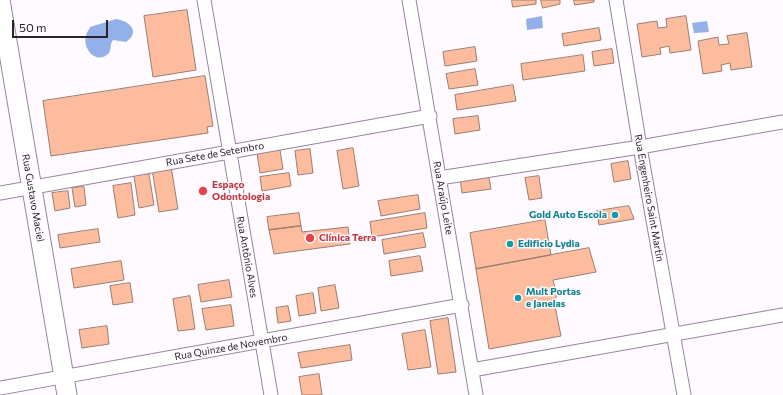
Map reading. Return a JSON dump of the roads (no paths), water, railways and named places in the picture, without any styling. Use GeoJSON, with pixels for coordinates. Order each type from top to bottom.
{"type":"FeatureCollection","features":[{"type":"Feature","properties":{"kind":"street","name":"Rua Gustavo Maciel"},"geometry":{"type":"LineString","coordinates":[[0,0],[66,386]]}},
{"type":"Feature","properties":{"kind":"street","name":"Rua Antônio Alves"},"geometry":{"type":"LineString","coordinates":[[204,0],[228,151],[271,395]]}},
{"type":"Feature","properties":{"kind":"street","name":"Rua Araújo Leite"},"geometry":{"type":"LineString","coordinates":[[409,0],[430,116],[439,178],[462,305],[476,395]]}},
{"type":"Feature","properties":{"kind":"street","name":"Rua Engenheiro Saint Martin"},"geometry":{"type":"LineString","coordinates":[[616,0],[684,395]]}},
{"type":"Feature","properties":{"kind":"street","name":"Rua Sete de Setembro"},"geometry":{"type":"LineString","coordinates":[[0,192],[430,116]]}},
{"type":"Feature","properties":{"kind":"street"},"geometry":{"type":"LineString","coordinates":[[439,178],[783,122]]}},
{"type":"Feature","properties":{"kind":"street","name":"Rua Quinze de Novembro"},"geometry":{"type":"LineString","coordinates":[[0,388],[66,386],[262,342],[462,305]]}},
{"type":"Feature","properties":{"kind":"street"},"geometry":{"type":"LineString","coordinates":[[472,370],[783,315]]}},
{"type":"Feature","properties":{"kind":"water"},"geometry":{"type":"Polygon","coordinates":[[[542,16],[543,28],[527,30],[526,19],[542,16]]]}},
{"type":"Feature","properties":{"kind":"water"},"geometry":{"type":"Polygon","coordinates":[[[116,19],[126,22],[132,28],[133,34],[126,42],[113,40],[110,51],[103,57],[99,58],[91,54],[85,41],[90,27],[116,19]]]}},
{"type":"Feature","properties":{"kind":"water"},"geometry":{"type":"Polygon","coordinates":[[[707,21],[709,32],[694,33],[692,23],[707,21]]]}},
{"type":"Feature","properties":{"kind":"place","name":"Espaço Odontologia"},"geometry":{"type":"Point","coordinates":[203,191]}},
{"type":"Feature","properties":{"kind":"place","name":"Gold Auto Escola"},"geometry":{"type":"Point","coordinates":[615,215]}},
{"type":"Feature","properties":{"kind":"place","name":"Clínica Terra"},"geometry":{"type":"Point","coordinates":[310,238]}},
{"type":"Feature","properties":{"kind":"place","name":"Edificio Lydia"},"geometry":{"type":"Point","coordinates":[510,244]}},
{"type":"Feature","properties":{"kind":"place","name":"Mult Portas e Janelas"},"geometry":{"type":"Point","coordinates":[518,298]}}]}
